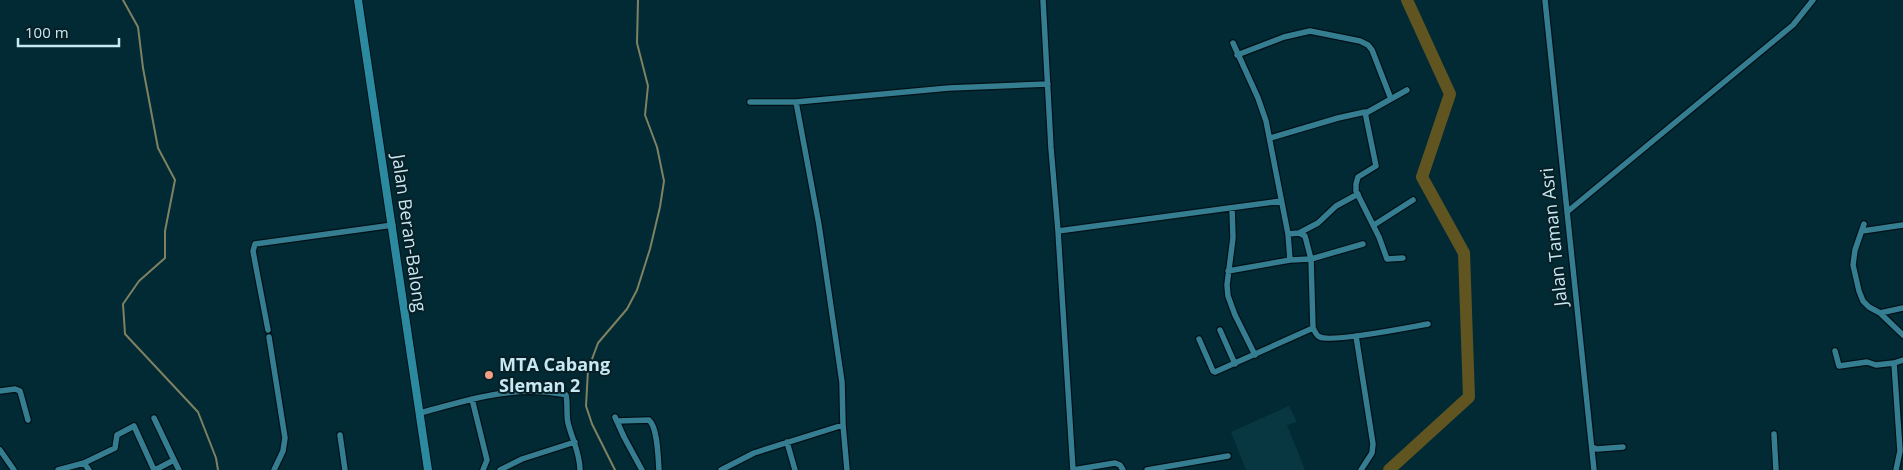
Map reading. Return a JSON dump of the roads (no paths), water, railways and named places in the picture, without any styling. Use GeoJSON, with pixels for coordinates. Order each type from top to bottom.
{"type":"FeatureCollection","features":[{"type":"Feature","properties":{"kind":"main road","name":"Jalan Beran-Balong"},"geometry":{"type":"LineString","coordinates":[[358,0],[428,470]]}},
{"type":"Feature","properties":{"kind":"street"},"geometry":{"type":"LineString","coordinates":[[1044,0],[1051,148],[1073,470],[1115,463],[1120,465],[1122,470]]}},
{"type":"Feature","properties":{"kind":"street","name":"Jalan Taman Asri"},"geometry":{"type":"LineString","coordinates":[[1545,0],[1594,470]]}},
{"type":"Feature","properties":{"kind":"street"},"geometry":{"type":"LineString","coordinates":[[1567,212],[1793,25],[1813,0]]}},
{"type":"Feature","properties":{"kind":"street"},"geometry":{"type":"LineString","coordinates":[[1237,55],[1284,37],[1310,30],[1360,42],[1368,45],[1372,50],[1391,99]]}},
{"type":"Feature","properties":{"kind":"street"},"geometry":{"type":"LineString","coordinates":[[1233,43],[1258,98],[1270,138],[1288,234],[1290,260]]}},
{"type":"Feature","properties":{"kind":"street"},"geometry":{"type":"LineString","coordinates":[[750,102],[796,102],[949,88],[1048,84]]}},
{"type":"Feature","properties":{"kind":"street"},"geometry":{"type":"LineString","coordinates":[[1270,138],[1338,118],[1363,112],[1366,113],[1407,90]]}},
{"type":"Feature","properties":{"kind":"street"},"geometry":{"type":"LineString","coordinates":[[796,102],[819,226],[842,382],[847,470]]}},
{"type":"Feature","properties":{"kind":"street"},"geometry":{"type":"LineString","coordinates":[[1366,113],[1376,166],[1358,177],[1356,184],[1358,194],[1374,225],[1387,259],[1403,258]]}},
{"type":"Feature","properties":{"kind":"street"},"geometry":{"type":"LineString","coordinates":[[1288,234],[1299,233],[1318,223],[1336,206],[1358,194]]}},
{"type":"Feature","properties":{"kind":"street"},"geometry":{"type":"LineString","coordinates":[[1374,225],[1413,200]]}},
{"type":"Feature","properties":{"kind":"street"},"geometry":{"type":"LineString","coordinates":[[1058,231],[1281,201]]}},
{"type":"Feature","properties":{"kind":"street"},"geometry":{"type":"LineString","coordinates":[[1232,208],[1233,238],[1227,285],[1230,305],[1255,355]]}},
{"type":"Feature","properties":{"kind":"street"},"geometry":{"type":"LineString","coordinates":[[1864,224],[1856,250],[1854,272],[1863,300],[1869,307],[1880,313],[1903,336]]}},
{"type":"Feature","properties":{"kind":"street"},"geometry":{"type":"LineString","coordinates":[[274,470],[283,451],[285,438],[254,256],[255,244],[393,225]]}},
{"type":"Feature","properties":{"kind":"street"},"geometry":{"type":"LineString","coordinates":[[1862,231],[1903,225]]}},
{"type":"Feature","properties":{"kind":"street"},"geometry":{"type":"LineString","coordinates":[[1299,233],[1305,236],[1311,259],[1313,328],[1320,338],[1356,336],[1428,324]]}},
{"type":"Feature","properties":{"kind":"street"},"geometry":{"type":"LineString","coordinates":[[1228,271],[1290,260],[1311,259],[1363,244]]}},
{"type":"Feature","properties":{"kind":"street"},"geometry":{"type":"LineString","coordinates":[[1880,313],[1903,308]]}},
{"type":"Feature","properties":{"kind":"street"},"geometry":{"type":"LineString","coordinates":[[1200,339],[1214,372],[1313,328]]}},
{"type":"Feature","properties":{"kind":"street"},"geometry":{"type":"LineString","coordinates":[[1220,330],[1235,364]]}},
{"type":"Feature","properties":{"kind":"street"},"geometry":{"type":"LineString","coordinates":[[1356,336],[1373,444],[1372,453],[1361,470]]}},
{"type":"Feature","properties":{"kind":"street"},"geometry":{"type":"LineString","coordinates":[[1835,351],[1837,364],[1841,366],[1867,362],[1876,365],[1903,360]]}},
{"type":"Feature","properties":{"kind":"street"},"geometry":{"type":"LineString","coordinates":[[1894,363],[1902,451],[1896,470]]}},
{"type":"Feature","properties":{"kind":"street"},"geometry":{"type":"LineString","coordinates":[[0,391],[15,389],[20,391],[28,420]]}},
{"type":"Feature","properties":{"kind":"street"},"geometry":{"type":"LineString","coordinates":[[420,413],[472,398],[502,392],[566,395],[568,420],[575,442],[580,470]]}},
{"type":"Feature","properties":{"kind":"street"},"geometry":{"type":"LineString","coordinates":[[472,398],[487,460],[483,470]]}},
{"type":"Feature","properties":{"kind":"street"},"geometry":{"type":"LineString","coordinates":[[154,418],[179,470]]}},
{"type":"Feature","properties":{"kind":"street"},"geometry":{"type":"LineString","coordinates":[[642,470],[616,419],[649,420],[652,422],[659,470]]}},
{"type":"Feature","properties":{"kind":"street"},"geometry":{"type":"LineString","coordinates":[[1899,427],[1903,420]]}},
{"type":"Feature","properties":{"kind":"street"},"geometry":{"type":"LineString","coordinates":[[721,470],[739,459],[754,453],[843,425]]}},
{"type":"Feature","properties":{"kind":"street"},"geometry":{"type":"LineString","coordinates":[[58,470],[84,463],[116,448],[117,434],[134,426],[154,470],[174,460]]}},
{"type":"Feature","properties":{"kind":"street"},"geometry":{"type":"LineString","coordinates":[[1774,434],[1776,470]]}},
{"type":"Feature","properties":{"kind":"street"},"geometry":{"type":"LineString","coordinates":[[340,436],[345,470]]}},
{"type":"Feature","properties":{"kind":"street"},"geometry":{"type":"LineString","coordinates":[[500,470],[522,459],[575,442]]}},
{"type":"Feature","properties":{"kind":"street"},"geometry":{"type":"LineString","coordinates":[[787,442],[794,470]]}},
{"type":"Feature","properties":{"kind":"street"},"geometry":{"type":"LineString","coordinates":[[1592,447],[1623,447]]}},
{"type":"Feature","properties":{"kind":"street"},"geometry":{"type":"LineString","coordinates":[[0,450],[14,470]]}},
{"type":"Feature","properties":{"kind":"street"},"geometry":{"type":"LineString","coordinates":[[1147,470],[1228,456]]}},
{"type":"Feature","properties":{"kind":"street"},"geometry":{"type":"LineString","coordinates":[[84,463],[89,470]]}},
{"type":"Feature","properties":{"kind":"waterway"},"geometry":{"type":"LineString","coordinates":[[123,0],[138,27],[143,68],[158,148],[175,180],[165,231],[165,258],[139,281],[123,304],[125,334],[198,412],[216,458],[218,470]]}},
{"type":"Feature","properties":{"kind":"waterway"},"geometry":{"type":"LineString","coordinates":[[615,470],[592,424],[586,406],[588,370],[598,343],[627,309],[637,290],[650,249],[664,181],[657,147],[645,115],[648,86],[637,43],[638,0]]}},
{"type":"Feature","properties":{"kind":"waterway"},"geometry":{"type":"LineString","coordinates":[[1389,470],[1469,397],[1464,253],[1422,177],[1450,94],[1407,0]]}},
{"type":"Feature","properties":{"kind":"place","name":"MTA Cabang Sleman 2"},"geometry":{"type":"Point","coordinates":[489,375]}}]}
